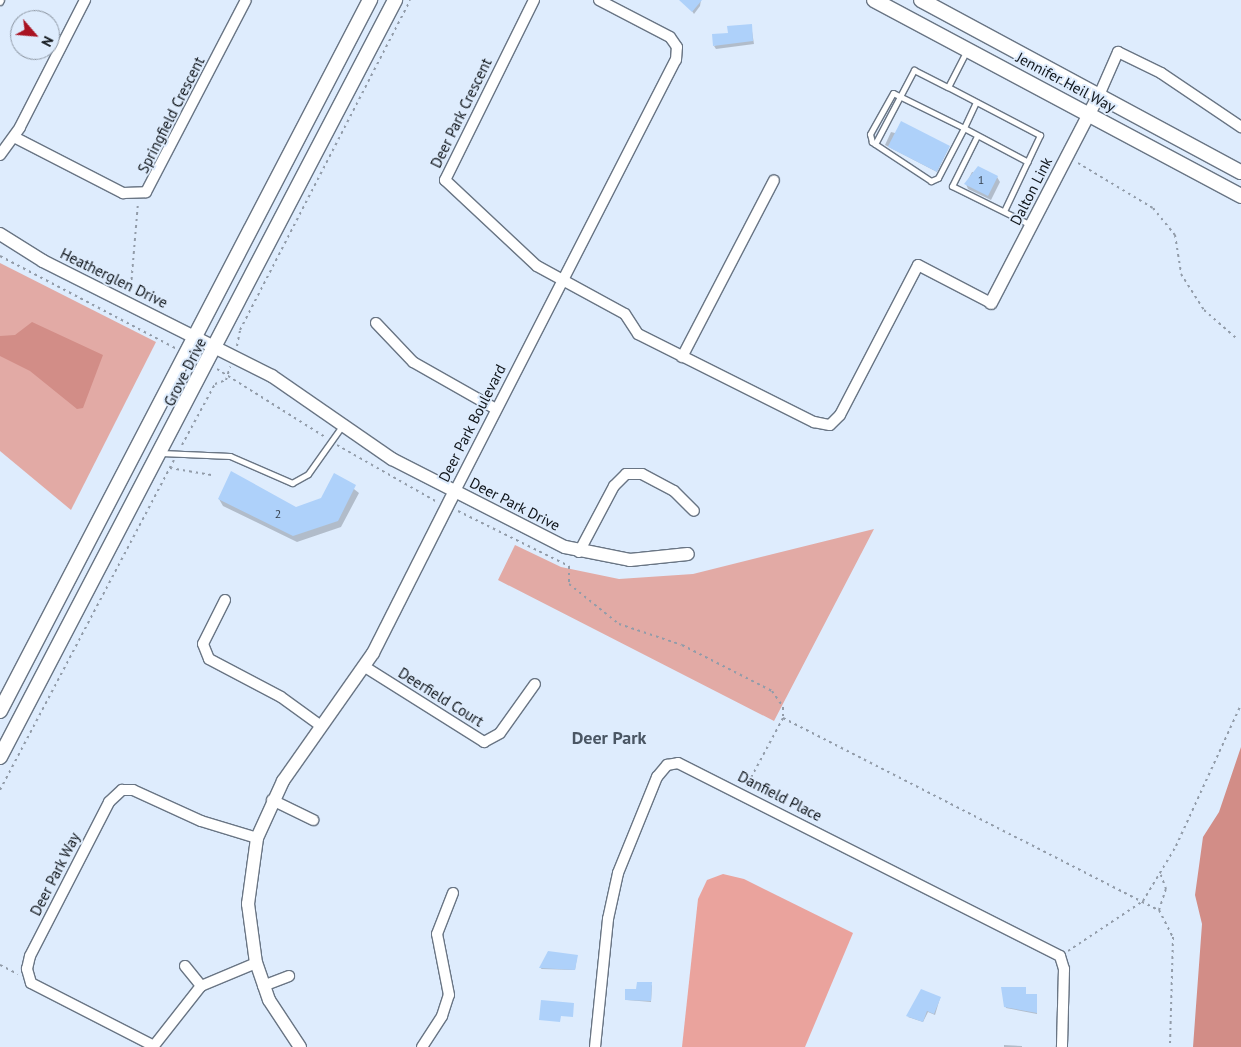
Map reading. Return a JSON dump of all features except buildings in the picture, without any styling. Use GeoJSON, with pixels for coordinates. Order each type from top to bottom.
{"type":"FeatureCollection","features":[{"type":"Feature","properties":{"kind":"main road","name":"Grove Drive"},"geometry":{"type":"LineString","coordinates":[[0,711],[198,338],[370,0]]}},
{"type":"Feature","properties":{"kind":"main road","name":"Grove Drive"},"geometry":{"type":"LineString","coordinates":[[0,758],[161,454],[395,0]]}},
{"type":"Feature","properties":{"kind":"main road","name":"Jennifer Heil Way"},"geometry":{"type":"LineString","coordinates":[[874,0],[1090,113],[1241,196]]}},
{"type":"Feature","properties":{"kind":"main road","name":"Jennifer Heil Way"},"geometry":{"type":"LineString","coordinates":[[921,0],[1100,93],[1241,172]]}},
{"type":"Feature","properties":{"kind":"street"},"geometry":{"type":"LineString","coordinates":[[0,155],[14,137],[86,0]]}},
{"type":"Feature","properties":{"kind":"street","name":"Springfield Crescent"},"geometry":{"type":"LineString","coordinates":[[14,137],[123,193],[140,195],[152,185],[246,0]]}},
{"type":"Feature","properties":{"kind":"street","name":"Deer Park Crescent"},"geometry":{"type":"LineString","coordinates":[[534,0],[445,180],[537,266],[562,282]]}},
{"type":"Feature","properties":{"kind":"street","name":"Deer Park Boulevard"},"geometry":{"type":"LineString","coordinates":[[300,1047],[263,986],[256,963],[248,904],[257,838],[272,800],[321,726],[365,666],[673,67],[677,47],[670,37],[599,0]]}},
{"type":"Feature","properties":{"kind":"street"},"geometry":{"type":"LineString","coordinates":[[1100,93],[1118,52],[1161,73],[1241,127]]}},
{"type":"Feature","properties":{"kind":"street","name":"Dalton Link"},"geometry":{"type":"LineString","coordinates":[[991,303],[1100,93]]}},
{"type":"Feature","properties":{"kind":"street"},"geometry":{"type":"LineString","coordinates":[[682,357],[774,180]]}},
{"type":"Feature","properties":{"kind":"street","name":"Heatherglen Drive"},"geometry":{"type":"LineString","coordinates":[[0,234],[43,261],[216,347]]}},
{"type":"Feature","properties":{"kind":"street"},"geometry":{"type":"LineString","coordinates":[[562,282],[625,314],[638,334],[814,422],[830,425],[840,415],[918,265],[991,303]]}},
{"type":"Feature","properties":{"kind":"street"},"geometry":{"type":"LineString","coordinates":[[376,323],[413,362],[496,409]]}},
{"type":"Feature","properties":{"kind":"street","name":"Deer Park Drive"},"geometry":{"type":"LineString","coordinates":[[216,347],[272,376],[392,459],[579,552],[630,560],[688,554]]}},
{"type":"Feature","properties":{"kind":"street"},"geometry":{"type":"LineString","coordinates":[[579,552],[614,486],[626,474],[638,473],[674,491],[694,511]]}},
{"type":"Feature","properties":{"kind":"street"},"geometry":{"type":"LineString","coordinates":[[225,600],[203,644],[210,659],[281,697],[321,726]]}},
{"type":"Feature","properties":{"kind":"street","name":"Deerfield Court"},"geometry":{"type":"LineString","coordinates":[[365,666],[484,742],[500,733],[535,684]]}},
{"type":"Feature","properties":{"kind":"street","name":"Danfield Place"},"geometry":{"type":"LineString","coordinates":[[595,1047],[610,904],[628,843],[657,777],[667,765],[678,763],[742,794],[1060,956]]}},
{"type":"Feature","properties":{"kind":"street","name":"Deer Park Way"},"geometry":{"type":"LineString","coordinates":[[27,975],[30,956],[117,793],[133,790],[201,821],[257,838]]}},
{"type":"Feature","properties":{"kind":"street"},"geometry":{"type":"LineString","coordinates":[[272,800],[313,820]]}},
{"type":"Feature","properties":{"kind":"street"},"geometry":{"type":"LineString","coordinates":[[422,1047],[442,1016],[449,995],[437,934],[454,893]]}},
{"type":"Feature","properties":{"kind":"street"},"geometry":{"type":"LineString","coordinates":[[1060,956],[1064,969],[1062,1047]]}},
{"type":"Feature","properties":{"kind":"street"},"geometry":{"type":"LineString","coordinates":[[27,975],[37,986],[154,1046],[201,986],[256,963]]}},
{"type":"Feature","properties":{"kind":"street"},"geometry":{"type":"LineString","coordinates":[[185,966],[201,986]]}},
{"type":"Feature","properties":{"kind":"street"},"geometry":{"type":"LineString","coordinates":[[263,986],[289,976]]}},
{"type":"Feature","properties":{"kind":"lane"},"geometry":{"type":"LineString","coordinates":[[948,87],[968,49]]}},
{"type":"Feature","properties":{"kind":"lane"},"geometry":{"type":"LineString","coordinates":[[875,146],[876,134],[900,97],[914,70],[948,87],[1040,135],[1004,211]]}},
{"type":"Feature","properties":{"kind":"lane"},"geometry":{"type":"LineString","coordinates":[[976,102],[964,128],[938,178],[931,181],[875,146],[870,134],[893,93],[964,128],[1028,162]]}},
{"type":"Feature","properties":{"kind":"lane"},"geometry":{"type":"LineString","coordinates":[[977,136],[952,186],[1031,226]]}},
{"type":"Feature","properties":{"kind":"lane"},"geometry":{"type":"LineString","coordinates":[[161,454],[230,456],[292,483],[308,474],[342,426]]}},
{"type":"Feature","properties":{"kind":"path"},"geometry":{"type":"LineString","coordinates":[[0,790],[215,384],[228,377],[240,330],[410,0]]}},
{"type":"Feature","properties":{"kind":"path"},"geometry":{"type":"LineString","coordinates":[[1072,147],[1080,168],[1153,208],[1174,235],[1181,274],[1204,310],[1236,338]]}},
{"type":"Feature","properties":{"kind":"path"},"geometry":{"type":"LineString","coordinates":[[131,286],[140,195]]}},
{"type":"Feature","properties":{"kind":"path"},"geometry":{"type":"LineString","coordinates":[[0,256],[189,355]]}},
{"type":"Feature","properties":{"kind":"path"},"geometry":{"type":"LineString","coordinates":[[207,364],[331,441],[448,507],[569,566],[569,584],[619,624],[682,645],[759,682],[779,698],[783,718],[742,794]]}},
{"type":"Feature","properties":{"kind":"path"},"geometry":{"type":"LineString","coordinates":[[170,468],[212,475]]}},
{"type":"Feature","properties":{"kind":"path"},"geometry":{"type":"LineString","coordinates":[[1060,956],[1143,901],[1161,874],[1241,705]]}},
{"type":"Feature","properties":{"kind":"path"},"geometry":{"type":"LineString","coordinates":[[783,718],[1159,910],[1173,937],[1170,1047]]}},
{"type":"Feature","properties":{"kind":"path"},"geometry":{"type":"LineString","coordinates":[[1159,910],[1166,889],[1161,874]]}},
{"type":"Feature","properties":{"kind":"path"},"geometry":{"type":"LineString","coordinates":[[0,965],[27,975]]}},
{"type":"Feature","properties":{"kind":"shaded area"},"geometry":{"type":"Polygon","coordinates":[[[0,263],[156,342],[71,510],[0,451],[0,263]]]}},
{"type":"Feature","properties":{"kind":"shaded area"},"geometry":{"type":"Polygon","coordinates":[[[32,322],[103,355],[83,408],[77,409],[30,371],[0,356],[0,336],[15,335],[32,322]]]}},
{"type":"Feature","properties":{"kind":"shaded area"},"geometry":{"type":"Polygon","coordinates":[[[874,529],[774,721],[498,580],[515,545],[561,567],[619,579],[693,574],[874,529]]]}},
{"type":"Feature","properties":{"kind":"shaded area"},"geometry":{"type":"Polygon","coordinates":[[[1241,747],[1241,1047],[1193,1047],[1202,924],[1195,895],[1203,837],[1219,812],[1241,747]]]}},
{"type":"Feature","properties":{"kind":"shaded area"},"geometry":{"type":"Polygon","coordinates":[[[723,874],[744,879],[853,933],[805,1047],[682,1047],[698,899],[707,880],[723,874]]]}},
{"type":"Feature","properties":{"kind":"district","name":"Deer Park"},"geometry":{"type":"Point","coordinates":[609,738]}}]}
